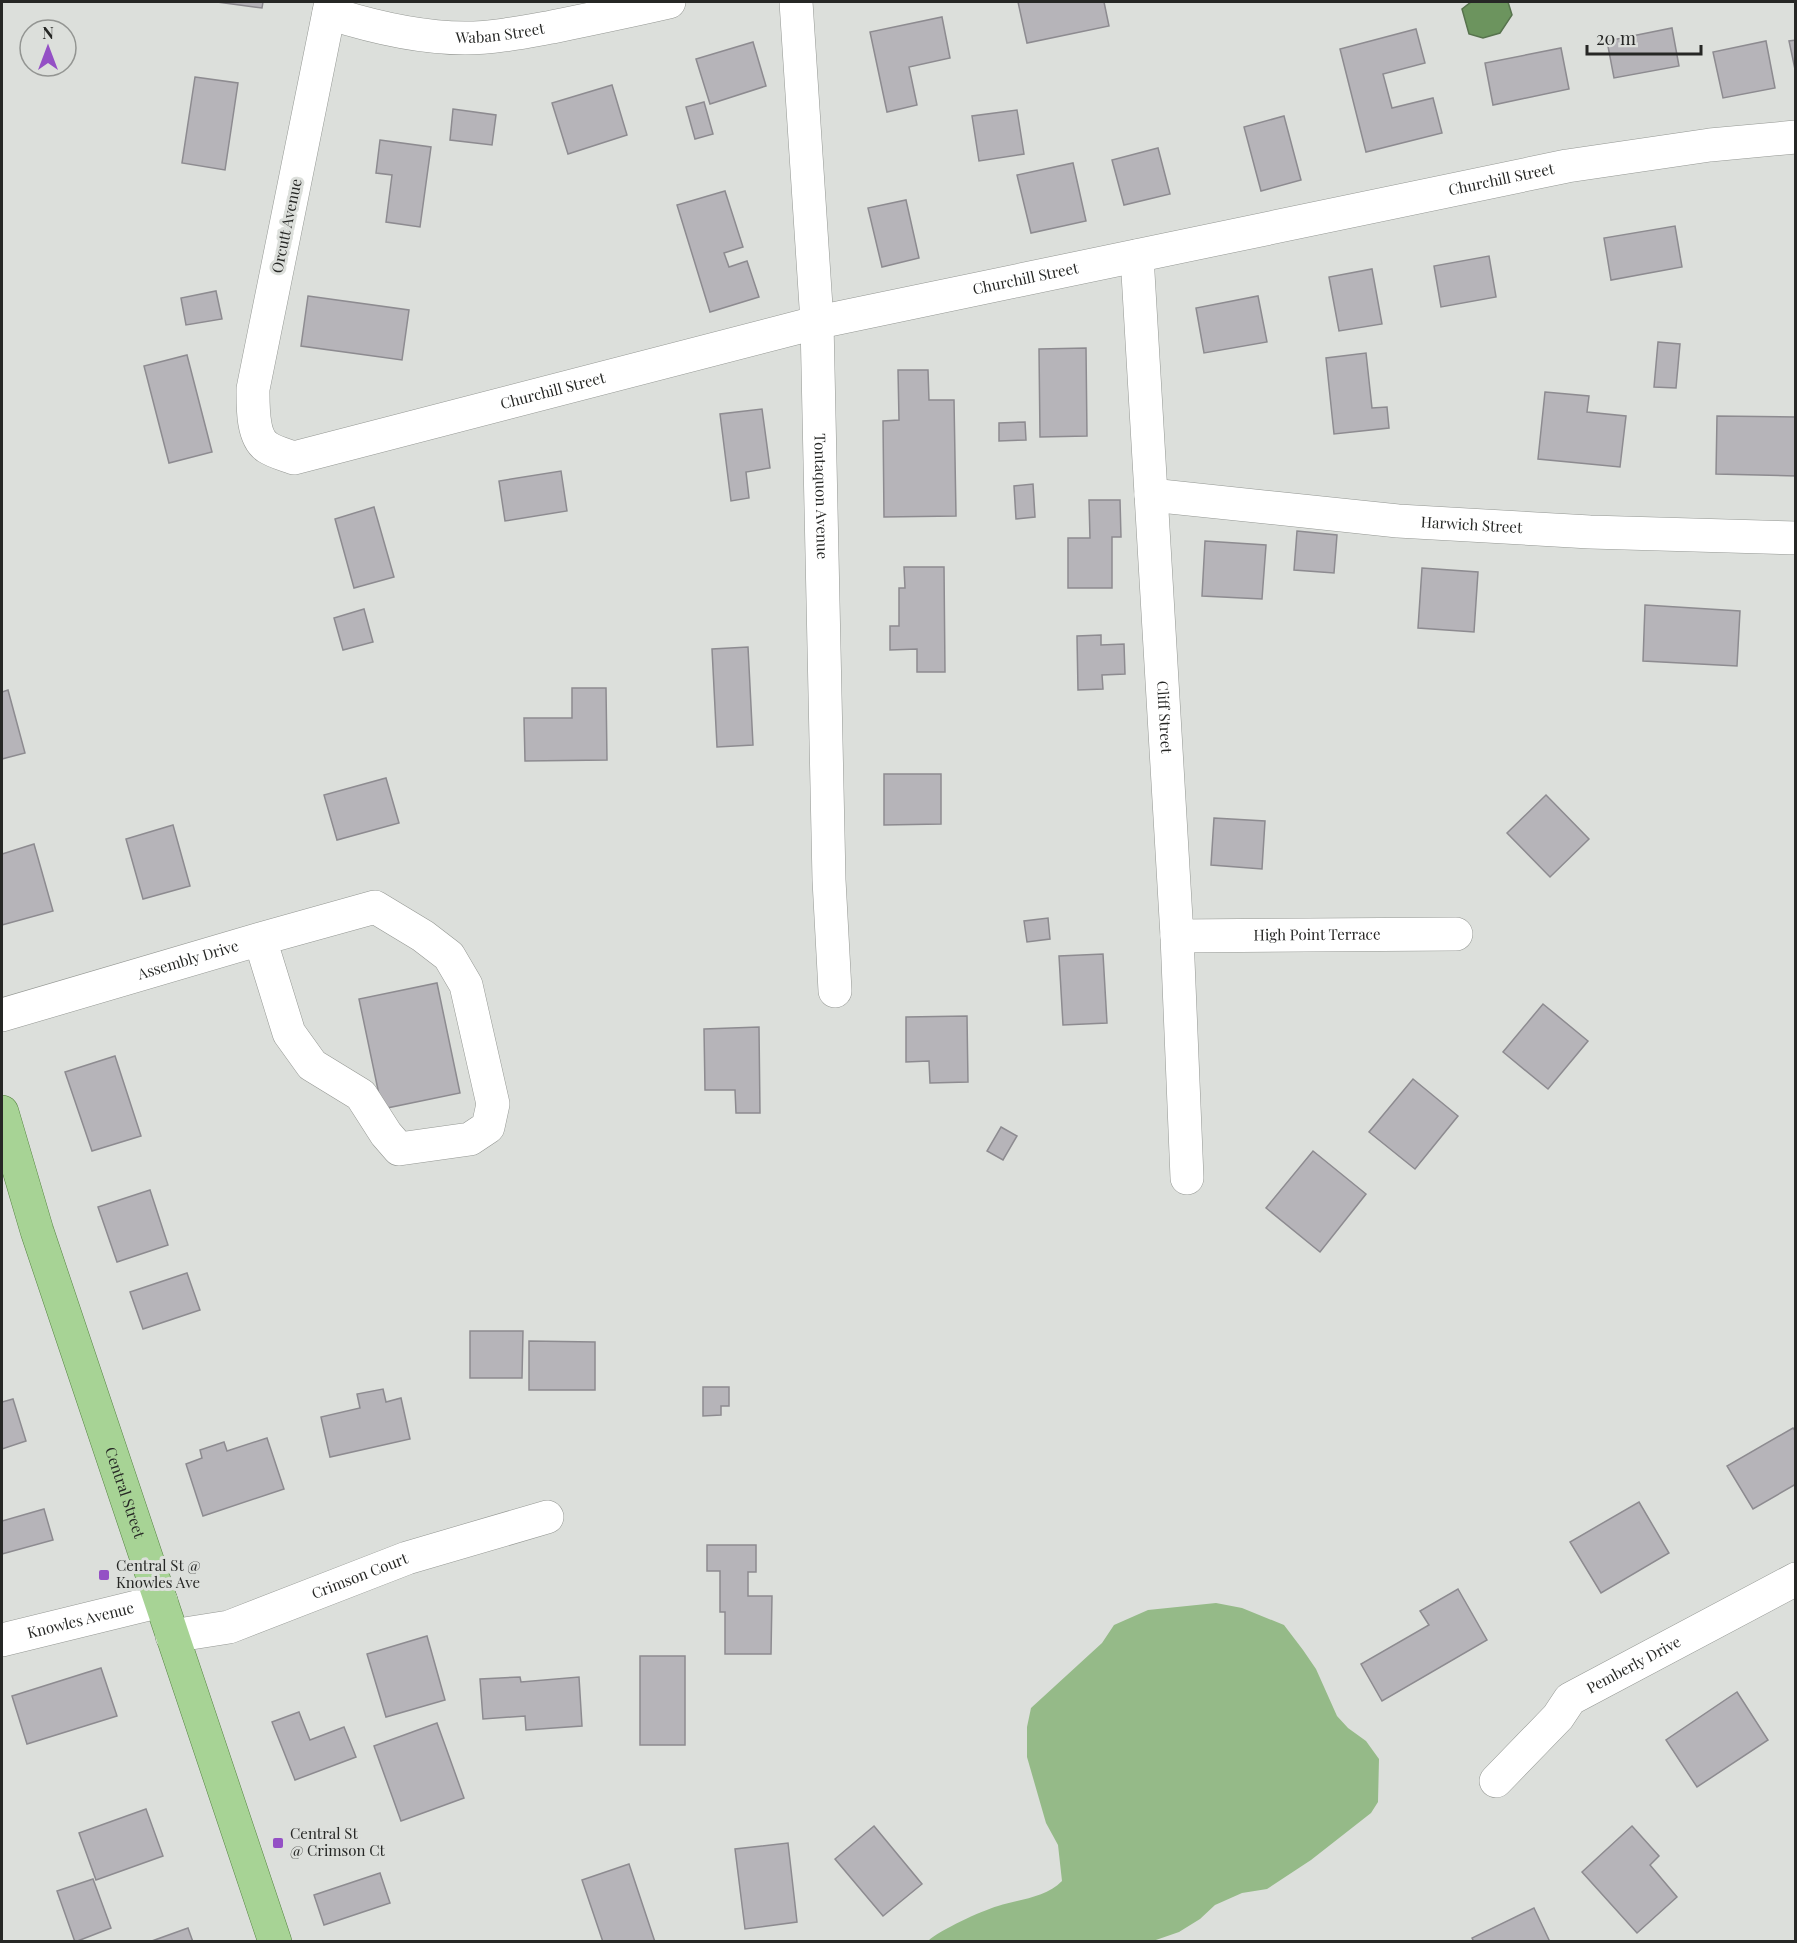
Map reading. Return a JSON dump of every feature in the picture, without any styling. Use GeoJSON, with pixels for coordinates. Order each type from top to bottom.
{"type":"FeatureCollection","features":[{"type":"Feature","properties":{"kind":"main road","name":"Central Street"},"geometry":{"type":"LineString","coordinates":[[2,1112],[37,1231],[275,1941]]}},
{"type":"Feature","properties":{"kind":"street","name":"Waban Street"},"geometry":{"type":"LineString","coordinates":[[330,7],[359,22],[410,34],[465,38],[518,33],[669,2]]}},
{"type":"Feature","properties":{"kind":"street","name":"Tontaquon Avenue"},"geometry":{"type":"LineString","coordinates":[[796,2],[817,322],[829,880],[835,991]]}},
{"type":"Feature","properties":{"kind":"street","name":"Orcutt Avenue"},"geometry":{"type":"LineString","coordinates":[[267,447],[261,440],[254,420],[253,389],[330,7]]}},
{"type":"Feature","properties":{"kind":"street","name":"Churchill Street"},"geometry":{"type":"LineString","coordinates":[[267,447],[294,458],[817,322],[1567,166],[1710,145],[1796,137]]}},
{"type":"Feature","properties":{"kind":"street","name":"Cliff Street"},"geometry":{"type":"LineString","coordinates":[[1137,256],[1177,936],[1187,1178]]}},
{"type":"Feature","properties":{"kind":"street","name":"Harwich Street"},"geometry":{"type":"LineString","coordinates":[[1151,495],[1398,521],[1590,532],[1796,538]]}},
{"type":"Feature","properties":{"kind":"street","name":"Assembly Drive"},"geometry":{"type":"LineString","coordinates":[[2,1016],[260,939],[375,908],[423,936],[449,957],[466,985],[493,1104],[488,1127],[470,1139],[399,1149],[386,1134],[362,1095],[312,1065],[289,1033],[260,939]]}},
{"type":"Feature","properties":{"kind":"street","name":"High Point Terrace"},"geometry":{"type":"LineString","coordinates":[[1177,936],[1456,934]]}},
{"type":"Feature","properties":{"kind":"street","name":"Crimson Court"},"geometry":{"type":"LineString","coordinates":[[172,1636],[229,1627],[407,1558],[547,1517]]}},
{"type":"Feature","properties":{"kind":"street","name":"Pemberly Drive"},"geometry":{"type":"LineString","coordinates":[[1496,1781],[1558,1717],[1570,1700],[1796,1579]]}},
{"type":"Feature","properties":{"kind":"street","name":"Knowles Avenue"},"geometry":{"type":"LineString","coordinates":[[2,1640],[161,1601]]}},
{"type":"Feature","properties":{"kind":"shaded area"},"geometry":{"type":"Polygon","coordinates":[[[1471,2],[1508,2],[1512,15],[1500,33],[1483,38],[1469,34],[1462,9],[1471,2]]]}},
{"type":"Feature","properties":{"kind":"shaded area"},"geometry":{"type":"Polygon","coordinates":[[[1216,1603],[1242,1608],[1284,1625],[1303,1650],[1316,1669],[1337,1716],[1348,1728],[1366,1741],[1379,1759],[1378,1802],[1371,1813],[1311,1860],[1267,1889],[1242,1893],[1215,1905],[1200,1919],[1179,1932],[1153,1941],[928,1941],[972,1916],[998,1906],[1040,1895],[1056,1887],[1062,1881],[1058,1845],[1046,1823],[1027,1757],[1027,1727],[1031,1708],[1102,1643],[1114,1625],[1148,1610],[1216,1603]]]}},
{"type":"Feature","properties":{"kind":"building"},"geometry":{"type":"Polygon","coordinates":[[[217,2],[263,2],[262,8],[217,2]]]}},
{"type":"Feature","properties":{"kind":"building"},"geometry":{"type":"Polygon","coordinates":[[[1018,2],[1104,2],[1109,26],[1027,43],[1018,2]]]}},
{"type":"Feature","properties":{"kind":"building"},"geometry":{"type":"Polygon","coordinates":[[[942,17],[950,58],[909,67],[917,105],[887,112],[870,32],[942,17]]]}},
{"type":"Feature","properties":{"kind":"building"},"geometry":{"type":"Polygon","coordinates":[[[1672,28],[1679,66],[1614,78],[1607,41],[1672,28]]]}},
{"type":"Feature","properties":{"kind":"building"},"geometry":{"type":"Polygon","coordinates":[[[1416,29],[1425,63],[1383,74],[1392,108],[1433,98],[1442,133],[1366,152],[1340,49],[1416,29]]]}},
{"type":"Feature","properties":{"kind":"building"},"geometry":{"type":"Polygon","coordinates":[[[1796,40],[1796,74],[1789,41],[1796,40]]]}},
{"type":"Feature","properties":{"kind":"building"},"geometry":{"type":"Polygon","coordinates":[[[1766,41],[1775,88],[1723,98],[1713,52],[1766,41]]]}},
{"type":"Feature","properties":{"kind":"building"},"geometry":{"type":"Polygon","coordinates":[[[753,42],[766,86],[710,104],[696,59],[753,42]]]}},
{"type":"Feature","properties":{"kind":"building"},"geometry":{"type":"Polygon","coordinates":[[[1561,48],[1569,89],[1493,105],[1485,63],[1561,48]]]}},
{"type":"Feature","properties":{"kind":"building"},"geometry":{"type":"Polygon","coordinates":[[[195,77],[238,83],[225,170],[182,163],[195,77]]]}},
{"type":"Feature","properties":{"kind":"building"},"geometry":{"type":"Polygon","coordinates":[[[612,85],[627,135],[568,154],[552,103],[612,85]]]}},
{"type":"Feature","properties":{"kind":"building"},"geometry":{"type":"Polygon","coordinates":[[[704,102],[713,134],[695,139],[686,107],[704,102]]]}},
{"type":"Feature","properties":{"kind":"building"},"geometry":{"type":"Polygon","coordinates":[[[453,109],[496,115],[492,145],[450,140],[453,109]]]}},
{"type":"Feature","properties":{"kind":"building"},"geometry":{"type":"Polygon","coordinates":[[[1017,110],[1024,154],[979,161],[972,116],[1017,110]]]}},
{"type":"Feature","properties":{"kind":"building"},"geometry":{"type":"Polygon","coordinates":[[[1284,116],[1301,180],[1261,191],[1244,127],[1284,116]]]}},
{"type":"Feature","properties":{"kind":"building"},"geometry":{"type":"Polygon","coordinates":[[[380,140],[431,147],[420,227],[386,222],[392,175],[376,173],[380,140]]]}},
{"type":"Feature","properties":{"kind":"building"},"geometry":{"type":"Polygon","coordinates":[[[1158,148],[1170,194],[1124,205],[1112,160],[1158,148]]]}},
{"type":"Feature","properties":{"kind":"building"},"geometry":{"type":"Polygon","coordinates":[[[1073,163],[1086,221],[1031,233],[1017,175],[1073,163]]]}},
{"type":"Feature","properties":{"kind":"building"},"geometry":{"type":"Polygon","coordinates":[[[725,191],[743,247],[724,253],[729,267],[747,261],[759,297],[710,312],[677,205],[725,191]]]}},
{"type":"Feature","properties":{"kind":"building"},"geometry":{"type":"Polygon","coordinates":[[[906,200],[919,258],[882,267],[868,208],[906,200]]]}},
{"type":"Feature","properties":{"kind":"building"},"geometry":{"type":"Polygon","coordinates":[[[1675,226],[1682,267],[1611,280],[1604,238],[1675,226]]]}},
{"type":"Feature","properties":{"kind":"building"},"geometry":{"type":"Polygon","coordinates":[[[1489,256],[1496,297],[1441,307],[1434,266],[1489,256]]]}},
{"type":"Feature","properties":{"kind":"building"},"geometry":{"type":"Polygon","coordinates":[[[1372,269],[1382,324],[1339,331],[1329,277],[1372,269]]]}},
{"type":"Feature","properties":{"kind":"building"},"geometry":{"type":"Polygon","coordinates":[[[216,291],[222,319],[186,325],[181,298],[216,291]]]}},
{"type":"Feature","properties":{"kind":"building"},"geometry":{"type":"Polygon","coordinates":[[[308,296],[409,310],[402,360],[301,346],[308,296]]]}},
{"type":"Feature","properties":{"kind":"building"},"geometry":{"type":"Polygon","coordinates":[[[1258,296],[1267,342],[1204,353],[1196,308],[1258,296]]]}},
{"type":"Feature","properties":{"kind":"building"},"geometry":{"type":"Polygon","coordinates":[[[1658,342],[1680,344],[1676,388],[1654,387],[1658,342]]]}},
{"type":"Feature","properties":{"kind":"building"},"geometry":{"type":"Polygon","coordinates":[[[1086,348],[1087,436],[1040,437],[1039,349],[1086,348]]]}},
{"type":"Feature","properties":{"kind":"building"},"geometry":{"type":"Polygon","coordinates":[[[1366,353],[1372,408],[1387,407],[1389,428],[1334,434],[1326,358],[1366,353]]]}},
{"type":"Feature","properties":{"kind":"building"},"geometry":{"type":"Polygon","coordinates":[[[187,355],[212,452],[169,463],[144,366],[187,355]]]}},
{"type":"Feature","properties":{"kind":"building"},"geometry":{"type":"Polygon","coordinates":[[[898,370],[928,370],[929,400],[954,400],[956,516],[884,517],[883,421],[899,420],[898,370]]]}},
{"type":"Feature","properties":{"kind":"building"},"geometry":{"type":"Polygon","coordinates":[[[1545,392],[1589,396],[1587,412],[1626,416],[1620,467],[1538,459],[1545,392]]]}},
{"type":"Feature","properties":{"kind":"building"},"geometry":{"type":"Polygon","coordinates":[[[762,409],[770,468],[746,472],[749,498],[731,501],[720,414],[762,409]]]}},
{"type":"Feature","properties":{"kind":"building"},"geometry":{"type":"Polygon","coordinates":[[[1717,416],[1796,417],[1796,476],[1716,474],[1717,416]]]}},
{"type":"Feature","properties":{"kind":"building"},"geometry":{"type":"Polygon","coordinates":[[[1025,422],[1026,440],[999,441],[999,423],[1025,422]]]}},
{"type":"Feature","properties":{"kind":"building"},"geometry":{"type":"Polygon","coordinates":[[[561,471],[567,511],[505,521],[499,481],[561,471]]]}},
{"type":"Feature","properties":{"kind":"building"},"geometry":{"type":"Polygon","coordinates":[[[1033,484],[1035,517],[1016,519],[1014,486],[1033,484]]]}},
{"type":"Feature","properties":{"kind":"building"},"geometry":{"type":"Polygon","coordinates":[[[1089,500],[1120,500],[1121,537],[1112,537],[1112,588],[1068,588],[1068,538],[1090,538],[1089,500]]]}},
{"type":"Feature","properties":{"kind":"building"},"geometry":{"type":"Polygon","coordinates":[[[374,507],[394,577],[354,588],[335,519],[374,507]]]}},
{"type":"Feature","properties":{"kind":"building"},"geometry":{"type":"Polygon","coordinates":[[[1297,531],[1337,535],[1334,573],[1294,570],[1297,531]]]}},
{"type":"Feature","properties":{"kind":"building"},"geometry":{"type":"Polygon","coordinates":[[[1205,541],[1266,545],[1262,599],[1202,596],[1205,541]]]}},
{"type":"Feature","properties":{"kind":"building"},"geometry":{"type":"Polygon","coordinates":[[[904,567],[944,567],[945,672],[917,672],[917,649],[890,650],[890,626],[899,626],[899,588],[905,588],[904,567]]]}},
{"type":"Feature","properties":{"kind":"building"},"geometry":{"type":"Polygon","coordinates":[[[1422,568],[1478,572],[1474,632],[1418,628],[1422,568]]]}},
{"type":"Feature","properties":{"kind":"building"},"geometry":{"type":"Polygon","coordinates":[[[1645,605],[1740,611],[1737,666],[1643,661],[1645,605]]]}},
{"type":"Feature","properties":{"kind":"building"},"geometry":{"type":"Polygon","coordinates":[[[364,609],[373,642],[343,650],[334,618],[364,609]]]}},
{"type":"Feature","properties":{"kind":"building"},"geometry":{"type":"Polygon","coordinates":[[[1101,635],[1101,645],[1124,644],[1125,674],[1102,675],[1103,689],[1078,690],[1077,636],[1101,635]]]}},
{"type":"Feature","properties":{"kind":"building"},"geometry":{"type":"Polygon","coordinates":[[[748,647],[753,745],[717,747],[712,649],[748,647]]]}},
{"type":"Feature","properties":{"kind":"building"},"geometry":{"type":"Polygon","coordinates":[[[572,688],[606,688],[607,760],[525,761],[524,718],[572,718],[572,688]]]}},
{"type":"Feature","properties":{"kind":"building"},"geometry":{"type":"Polygon","coordinates":[[[8,690],[25,753],[2,759],[2,692],[8,690]]]}},
{"type":"Feature","properties":{"kind":"building"},"geometry":{"type":"Polygon","coordinates":[[[884,774],[941,774],[941,824],[884,825],[884,774]]]}},
{"type":"Feature","properties":{"kind":"building"},"geometry":{"type":"Polygon","coordinates":[[[386,778],[399,823],[337,840],[324,795],[386,778]]]}},
{"type":"Feature","properties":{"kind":"building"},"geometry":{"type":"Polygon","coordinates":[[[1546,795],[1589,839],[1550,877],[1507,833],[1546,795]]]}},
{"type":"Feature","properties":{"kind":"building"},"geometry":{"type":"Polygon","coordinates":[[[1214,818],[1265,821],[1262,869],[1211,865],[1214,818]]]}},
{"type":"Feature","properties":{"kind":"building"},"geometry":{"type":"Polygon","coordinates":[[[173,825],[190,886],[143,899],[126,839],[173,825]]]}},
{"type":"Feature","properties":{"kind":"building"},"geometry":{"type":"Polygon","coordinates":[[[34,844],[53,911],[2,925],[2,854],[34,844]]]}},
{"type":"Feature","properties":{"kind":"building"},"geometry":{"type":"Polygon","coordinates":[[[1048,918],[1050,939],[1027,942],[1024,921],[1048,918]]]}},
{"type":"Feature","properties":{"kind":"building"},"geometry":{"type":"Polygon","coordinates":[[[1103,954],[1107,1023],[1063,1025],[1059,956],[1103,954]]]}},
{"type":"Feature","properties":{"kind":"building"},"geometry":{"type":"Polygon","coordinates":[[[437,983],[460,1093],[382,1109],[359,999],[437,983]]]}},
{"type":"Feature","properties":{"kind":"building"},"geometry":{"type":"Polygon","coordinates":[[[1543,1004],[1588,1041],[1548,1089],[1503,1052],[1543,1004]]]}},
{"type":"Feature","properties":{"kind":"building"},"geometry":{"type":"Polygon","coordinates":[[[967,1016],[968,1082],[930,1083],[929,1061],[906,1062],[906,1017],[967,1016]]]}},
{"type":"Feature","properties":{"kind":"building"},"geometry":{"type":"Polygon","coordinates":[[[759,1027],[760,1113],[736,1113],[735,1090],[705,1090],[704,1029],[759,1027]]]}},
{"type":"Feature","properties":{"kind":"building"},"geometry":{"type":"Polygon","coordinates":[[[115,1056],[141,1136],[92,1151],[65,1072],[115,1056]]]}},
{"type":"Feature","properties":{"kind":"building"},"geometry":{"type":"Polygon","coordinates":[[[1413,1079],[1458,1116],[1415,1169],[1369,1132],[1413,1079]]]}},
{"type":"Feature","properties":{"kind":"building"},"geometry":{"type":"Polygon","coordinates":[[[1001,1127],[1017,1136],[1003,1160],[987,1151],[1001,1127]]]}},
{"type":"Feature","properties":{"kind":"building"},"geometry":{"type":"Polygon","coordinates":[[[1313,1151],[1366,1194],[1320,1252],[1266,1208],[1313,1151]]]}},
{"type":"Feature","properties":{"kind":"building"},"geometry":{"type":"Polygon","coordinates":[[[150,1190],[168,1245],[117,1262],[98,1207],[150,1190]]]}},
{"type":"Feature","properties":{"kind":"building"},"geometry":{"type":"Polygon","coordinates":[[[187,1273],[200,1310],[143,1329],[130,1292],[187,1273]]]}},
{"type":"Feature","properties":{"kind":"building"},"geometry":{"type":"Polygon","coordinates":[[[470,1331],[523,1331],[522,1378],[470,1378],[470,1331]]]}},
{"type":"Feature","properties":{"kind":"building"},"geometry":{"type":"Polygon","coordinates":[[[529,1341],[595,1342],[595,1390],[529,1390],[529,1341]]]}},
{"type":"Feature","properties":{"kind":"building"},"geometry":{"type":"Polygon","coordinates":[[[703,1387],[729,1387],[729,1406],[721,1406],[721,1415],[703,1416],[703,1387]]]}},
{"type":"Feature","properties":{"kind":"building"},"geometry":{"type":"Polygon","coordinates":[[[383,1389],[386,1402],[401,1398],[410,1439],[330,1457],[321,1417],[360,1408],[357,1394],[383,1389]]]}},
{"type":"Feature","properties":{"kind":"building"},"geometry":{"type":"Polygon","coordinates":[[[13,1399],[26,1441],[2,1449],[2,1402],[13,1399]]]}},
{"type":"Feature","properties":{"kind":"building"},"geometry":{"type":"Polygon","coordinates":[[[1793,1428],[1796,1432],[1796,1484],[1753,1509],[1727,1466],[1793,1428]]]}},
{"type":"Feature","properties":{"kind":"building"},"geometry":{"type":"Polygon","coordinates":[[[267,1438],[284,1489],[203,1516],[186,1464],[202,1458],[200,1450],[224,1442],[227,1451],[267,1438]]]}},
{"type":"Feature","properties":{"kind":"building"},"geometry":{"type":"Polygon","coordinates":[[[1639,1502],[1669,1553],[1601,1593],[1570,1542],[1639,1502]]]}},
{"type":"Feature","properties":{"kind":"building"},"geometry":{"type":"Polygon","coordinates":[[[44,1509],[53,1540],[2,1554],[2,1521],[44,1509]]]}},
{"type":"Feature","properties":{"kind":"building"},"geometry":{"type":"Polygon","coordinates":[[[707,1545],[756,1545],[756,1572],[748,1572],[748,1596],[772,1596],[771,1654],[725,1654],[725,1612],[720,1612],[720,1571],[707,1571],[707,1545]]]}},
{"type":"Feature","properties":{"kind":"building"},"geometry":{"type":"Polygon","coordinates":[[[1458,1589],[1487,1640],[1382,1701],[1361,1664],[1429,1625],[1420,1611],[1458,1589]]]}},
{"type":"Feature","properties":{"kind":"building"},"geometry":{"type":"Polygon","coordinates":[[[427,1636],[445,1700],[386,1717],[367,1654],[427,1636]]]}},
{"type":"Feature","properties":{"kind":"building"},"geometry":{"type":"Polygon","coordinates":[[[640,1656],[685,1656],[685,1745],[640,1745],[640,1656]]]}},
{"type":"Feature","properties":{"kind":"building"},"geometry":{"type":"Polygon","coordinates":[[[101,1668],[117,1716],[27,1744],[12,1696],[101,1668]]]}},
{"type":"Feature","properties":{"kind":"building"},"geometry":{"type":"Polygon","coordinates":[[[520,1677],[521,1682],[579,1677],[582,1726],[526,1730],[525,1716],[483,1719],[480,1679],[520,1677]]]}},
{"type":"Feature","properties":{"kind":"building"},"geometry":{"type":"Polygon","coordinates":[[[1737,1692],[1768,1740],[1697,1787],[1666,1740],[1737,1692]]]}},
{"type":"Feature","properties":{"kind":"building"},"geometry":{"type":"Polygon","coordinates":[[[299,1712],[310,1740],[344,1727],[356,1757],[295,1780],[272,1722],[299,1712]]]}},
{"type":"Feature","properties":{"kind":"building"},"geometry":{"type":"Polygon","coordinates":[[[437,1723],[464,1798],[401,1821],[374,1746],[437,1723]]]}},
{"type":"Feature","properties":{"kind":"building"},"geometry":{"type":"Polygon","coordinates":[[[146,1809],[163,1856],[96,1880],[79,1833],[146,1809]]]}},
{"type":"Feature","properties":{"kind":"building"},"geometry":{"type":"Polygon","coordinates":[[[874,1826],[922,1884],[883,1916],[835,1859],[874,1826]]]}},
{"type":"Feature","properties":{"kind":"building"},"geometry":{"type":"Polygon","coordinates":[[[1632,1826],[1659,1856],[1650,1865],[1677,1897],[1637,1933],[1582,1872],[1632,1826]]]}},
{"type":"Feature","properties":{"kind":"building"},"geometry":{"type":"Polygon","coordinates":[[[788,1843],[797,1922],[745,1929],[735,1849],[788,1843]]]}},
{"type":"Feature","properties":{"kind":"building"},"geometry":{"type":"Polygon","coordinates":[[[629,1864],[655,1942],[603,1942],[582,1880],[629,1864]]]}},
{"type":"Feature","properties":{"kind":"building"},"geometry":{"type":"Polygon","coordinates":[[[380,1873],[390,1903],[324,1925],[314,1895],[380,1873]]]}},
{"type":"Feature","properties":{"kind":"building"},"geometry":{"type":"Polygon","coordinates":[[[93,1879],[111,1928],[75,1942],[57,1891],[93,1879]]]}},
{"type":"Feature","properties":{"kind":"building"},"geometry":{"type":"Polygon","coordinates":[[[1534,1908],[1550,1942],[1474,1942],[1472,1938],[1534,1908]]]}},
{"type":"Feature","properties":{"kind":"building"},"geometry":{"type":"Polygon","coordinates":[[[188,1928],[193,1942],[149,1942],[188,1928]]]}},
{"type":"Feature","properties":{"kind":"place","name":"Central St @ Knowles Ave"},"geometry":{"type":"Point","coordinates":[104,1575]}},
{"type":"Feature","properties":{"kind":"place","name":"Central St @ Crimson Ct"},"geometry":{"type":"Point","coordinates":[278,1843]}}]}
